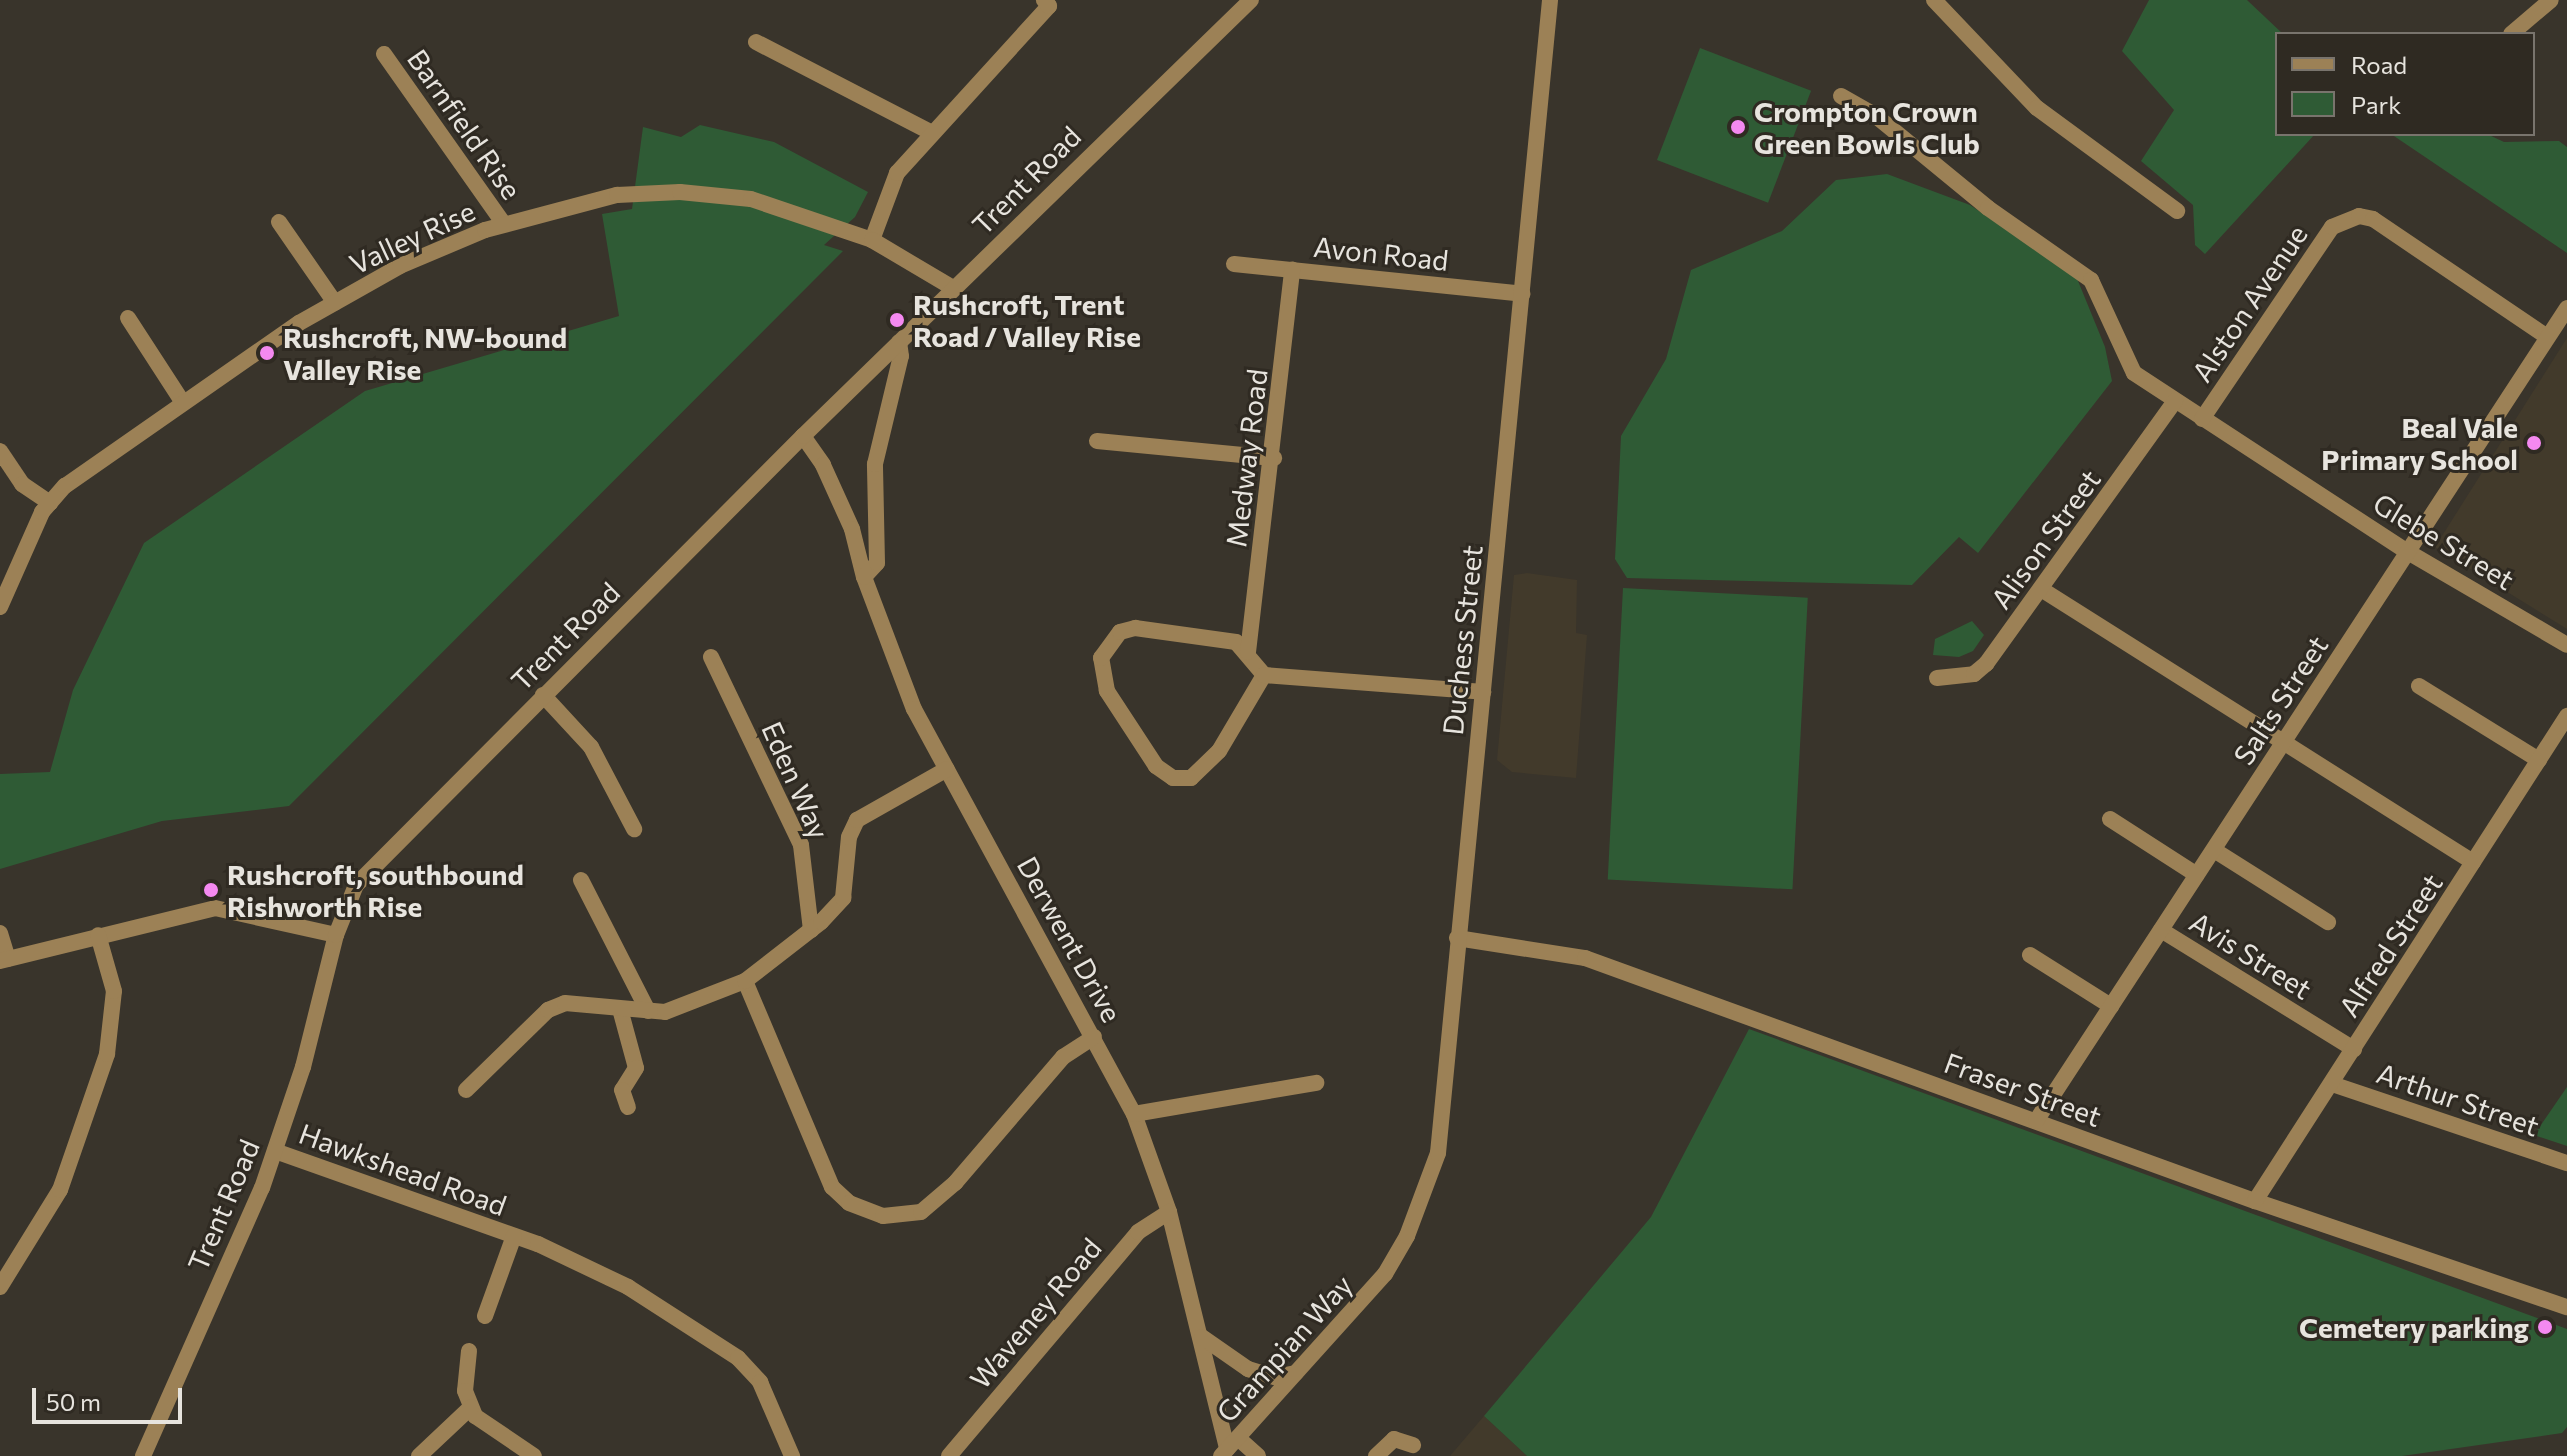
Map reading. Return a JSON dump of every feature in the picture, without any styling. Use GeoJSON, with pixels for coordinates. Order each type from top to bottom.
{"type":"FeatureCollection","features":[{"type":"Feature","properties":{"kind":"street"},"geometry":{"type":"LineString","coordinates":[[872,240],[885,195],[932,133],[1049,6],[1044,0]]}},
{"type":"Feature","properties":{"kind":"street","name":"Trent Road"},"geometry":{"type":"LineString","coordinates":[[143,1456],[275,1151],[303,1067],[336,935],[363,877],[803,436],[1251,0]]}},
{"type":"Feature","properties":{"kind":"street","name":"Duchess Street"},"geometry":{"type":"LineString","coordinates":[[1385,1274],[1407,1236],[1438,1153],[1550,0]]}},
{"type":"Feature","properties":{"kind":"street"},"geometry":{"type":"LineString","coordinates":[[1934,0],[2037,108],[2177,211]]}},
{"type":"Feature","properties":{"kind":"street"},"geometry":{"type":"LineString","coordinates":[[2513,32],[2551,0]]}},
{"type":"Feature","properties":{"kind":"street"},"geometry":{"type":"LineString","coordinates":[[756,42],[932,133]]}},
{"type":"Feature","properties":{"kind":"street","name":"Barnfield Rise"},"geometry":{"type":"LineString","coordinates":[[384,54],[504,224]]}},
{"type":"Feature","properties":{"kind":"street","name":"Glebe Street"},"geometry":{"type":"LineString","coordinates":[[1841,96],[1876,116],[1988,208],[2091,280],[2134,373],[2408,552],[2567,645]]}},
{"type":"Feature","properties":{"kind":"street","name":"Valley Rise"},"geometry":{"type":"LineString","coordinates":[[0,607],[24,547],[50,503],[86,469],[182,401],[335,303],[400,266],[504,224],[613,195],[680,192],[751,199],[872,240],[953,288]]}},
{"type":"Feature","properties":{"kind":"street","name":"Alston Avenue"},"geometry":{"type":"LineString","coordinates":[[2202,419],[2332,227],[2359,216],[2373,219],[2547,337]]}},
{"type":"Feature","properties":{"kind":"street"},"geometry":{"type":"LineString","coordinates":[[279,222],[335,303]]}},
{"type":"Feature","properties":{"kind":"street","name":"Avon Road"},"geometry":{"type":"LineString","coordinates":[[1234,264],[1522,294]]}},
{"type":"Feature","properties":{"kind":"street","name":"Medway Road"},"geometry":{"type":"LineString","coordinates":[[1248,652],[1274,458],[1292,270]]}},
{"type":"Feature","properties":{"kind":"street","name":"Salts Street"},"geometry":{"type":"LineString","coordinates":[[2036,1121],[2567,308]]}},
{"type":"Feature","properties":{"kind":"street"},"geometry":{"type":"LineString","coordinates":[[128,318],[182,401]]}},
{"type":"Feature","properties":{"kind":"street"},"geometry":{"type":"LineString","coordinates":[[864,577],[877,563],[875,464],[901,356],[899,342]]}},
{"type":"Feature","properties":{"kind":"street","name":"Alison Street"},"geometry":{"type":"LineString","coordinates":[[1937,678],[1974,674],[1986,664],[2175,401]]}},
{"type":"Feature","properties":{"kind":"street","name":"Derwent Drive"},"geometry":{"type":"LineString","coordinates":[[803,436],[823,465],[852,529],[864,577],[914,709],[1134,1114],[1169,1212],[1228,1448]]}},
{"type":"Feature","properties":{"kind":"street"},"geometry":{"type":"LineString","coordinates":[[1097,441],[1274,458]]}},
{"type":"Feature","properties":{"kind":"street"},"geometry":{"type":"LineString","coordinates":[[0,451],[22,484],[50,503]]}},
{"type":"Feature","properties":{"kind":"street"},"geometry":{"type":"LineString","coordinates":[[2041,589],[2473,862]]}},
{"type":"Feature","properties":{"kind":"street"},"geometry":{"type":"LineString","coordinates":[[1135,628],[1184,631],[1236,642],[1248,652],[1264,675],[1219,751],[1204,769],[1182,780],[1156,766],[1139,745],[1101,671],[1107,647],[1120,632],[1135,628]]}},
{"type":"Feature","properties":{"kind":"street","name":"Eden Way"},"geometry":{"type":"LineString","coordinates":[[711,657],[801,845],[811,930]]}},
{"type":"Feature","properties":{"kind":"street"},"geometry":{"type":"LineString","coordinates":[[1264,675],[1483,692]]}},
{"type":"Feature","properties":{"kind":"street"},"geometry":{"type":"LineString","coordinates":[[2419,686],[2539,760]]}},
{"type":"Feature","properties":{"kind":"street"},"geometry":{"type":"LineString","coordinates":[[543,695],[591,747],[634,829]]}},
{"type":"Feature","properties":{"kind":"street","name":"Alfred Street"},"geometry":{"type":"LineString","coordinates":[[2255,1201],[2567,716]]}},
{"type":"Feature","properties":{"kind":"street"},"geometry":{"type":"LineString","coordinates":[[466,1090],[548,1010],[565,1003],[665,1012],[745,981],[811,930],[843,898],[849,837],[857,820],[947,769]]}},
{"type":"Feature","properties":{"kind":"street"},"geometry":{"type":"LineString","coordinates":[[2110,819],[2197,875]]}},
{"type":"Feature","properties":{"kind":"street"},"geometry":{"type":"LineString","coordinates":[[2214,850],[2328,922]]}},
{"type":"Feature","properties":{"kind":"street"},"geometry":{"type":"LineString","coordinates":[[581,880],[648,1011]]}},
{"type":"Feature","properties":{"kind":"street"},"geometry":{"type":"LineString","coordinates":[[0,933],[4,960],[215,908],[336,935]]}},
{"type":"Feature","properties":{"kind":"street","name":"Avis Street"},"geometry":{"type":"LineString","coordinates":[[2161,930],[2354,1049]]}},
{"type":"Feature","properties":{"kind":"street"},"geometry":{"type":"LineString","coordinates":[[0,1287],[60,1190],[107,1054],[114,991],[98,935]]}},
{"type":"Feature","properties":{"kind":"street","name":"Fraser Street"},"geometry":{"type":"LineString","coordinates":[[1457,938],[1585,958],[2255,1201],[2567,1307]]}},
{"type":"Feature","properties":{"kind":"street"},"geometry":{"type":"LineString","coordinates":[[2030,955],[2111,1006]]}},
{"type":"Feature","properties":{"kind":"street"},"geometry":{"type":"LineString","coordinates":[[745,981],[832,1187],[849,1203],[883,1216],[921,1212],[955,1183],[1063,1057],[1094,1037]]}},
{"type":"Feature","properties":{"kind":"street"},"geometry":{"type":"LineString","coordinates":[[620,1009],[636,1068],[622,1090],[628,1107]]}},
{"type":"Feature","properties":{"kind":"street"},"geometry":{"type":"LineString","coordinates":[[1134,1114],[1316,1083]]}},
{"type":"Feature","properties":{"kind":"street","name":"Arthur Street"},"geometry":{"type":"LineString","coordinates":[[2332,1084],[2567,1163]]}},
{"type":"Feature","properties":{"kind":"street","name":"Hawkshead Road"},"geometry":{"type":"LineString","coordinates":[[275,1151],[514,1236],[628,1287],[738,1358],[760,1382],[792,1456]]}},
{"type":"Feature","properties":{"kind":"street","name":"Waveney Road"},"geometry":{"type":"LineString","coordinates":[[949,1456],[1138,1232],[1169,1212]]}},
{"type":"Feature","properties":{"kind":"street","name":"Hawkshead Road"},"geometry":{"type":"LineString","coordinates":[[485,1316],[514,1236]]}},
{"type":"Feature","properties":{"kind":"street","name":"Grampian Way"},"geometry":{"type":"LineString","coordinates":[[1228,1448],[1385,1274]]}},
{"type":"Feature","properties":{"kind":"street"},"geometry":{"type":"LineString","coordinates":[[1202,1337],[1248,1369],[1275,1377],[1296,1373]]}},
{"type":"Feature","properties":{"kind":"street"},"geometry":{"type":"LineString","coordinates":[[469,1351],[465,1391],[475,1416],[534,1456]]}},
{"type":"Feature","properties":{"kind":"street"},"geometry":{"type":"LineString","coordinates":[[419,1456],[471,1407]]}},
{"type":"Feature","properties":{"kind":"street"},"geometry":{"type":"LineString","coordinates":[[1376,1456],[1394,1439],[1413,1445]]}},
{"type":"Feature","properties":{"kind":"street"},"geometry":{"type":"LineString","coordinates":[[1228,1448],[1258,1456]]}},
{"type":"Feature","properties":{"kind":"shaded area","name":"Beal Vale Primary School"},"geometry":{"type":"Polygon","coordinates":[[[2567,338],[2567,629],[2435,547],[2567,338]]]}},
{"type":"Feature","properties":{"kind":"shaded area"},"geometry":{"type":"Polygon","coordinates":[[[1527,573],[1577,580],[1576,633],[1587,635],[1576,778],[1512,772],[1497,760],[1514,575],[1527,573]]]}},
{"type":"Feature","properties":{"kind":"shaded area"},"geometry":{"type":"Polygon","coordinates":[[[1484,1416],[1527,1456],[1450,1456],[1484,1416]]]}},
{"type":"Feature","properties":{"kind":"green space"},"geometry":{"type":"Polygon","coordinates":[[[2149,0],[2247,0],[2281,32],[2275,32],[2275,136],[2313,136],[2205,254],[2195,245],[2193,205],[2141,161],[2174,110],[2122,51],[2149,0]]]}},
{"type":"Feature","properties":{"kind":"green space","name":"Crompton Crown Green Bowls Club"},"geometry":{"type":"Polygon","coordinates":[[[1700,48],[1811,91],[1768,203],[1657,160],[1700,48]]]}},
{"type":"Feature","properties":{"kind":"green space"},"geometry":{"type":"Polygon","coordinates":[[[700,125],[774,142],[868,192],[855,217],[824,245],[843,251],[289,806],[162,821],[0,869],[0,774],[50,772],[73,690],[144,543],[365,391],[619,316],[602,214],[632,209],[643,127],[681,137],[700,125]]]}},
{"type":"Feature","properties":{"kind":"green space"},"geometry":{"type":"Polygon","coordinates":[[[2394,136],[2491,136],[2504,142],[2559,141],[2567,147],[2567,253],[2394,136]]]}},
{"type":"Feature","properties":{"kind":"green space"},"geometry":{"type":"Polygon","coordinates":[[[1887,174],[1970,205],[2076,276],[2105,347],[2112,381],[1978,553],[1959,537],[1912,585],[1627,578],[1615,559],[1621,436],[1666,359],[1691,270],[1782,231],[1836,180],[1887,174]]]}},
{"type":"Feature","properties":{"kind":"green space"},"geometry":{"type":"Polygon","coordinates":[[[1623,588],[1808,598],[1792,889],[1608,880],[1623,588]]]}},
{"type":"Feature","properties":{"kind":"green space"},"geometry":{"type":"Polygon","coordinates":[[[1972,621],[1984,635],[1973,651],[1959,657],[1933,655],[1935,639],[1972,621]]]}},
{"type":"Feature","properties":{"kind":"green space"},"geometry":{"type":"Polygon","coordinates":[[[1749,1029],[2567,1329],[2567,1427],[2562,1433],[2402,1456],[1527,1456],[1484,1416],[1651,1217],[1749,1029]]]}},
{"type":"Feature","properties":{"kind":"green space"},"geometry":{"type":"Polygon","coordinates":[[[2567,1087],[2567,1146],[2534,1135],[2567,1087]]]}},
{"type":"Feature","properties":{"kind":"place","name":"Crompton Crown Green Bowls Club"},"geometry":{"type":"Point","coordinates":[1738,127]}},
{"type":"Feature","properties":{"kind":"place","name":"Rushcroft, Trent Road / Valley Rise"},"geometry":{"type":"Point","coordinates":[897,320]}},
{"type":"Feature","properties":{"kind":"place","name":"Rushcroft, NW-bound Valley Rise"},"geometry":{"type":"Point","coordinates":[267,353]}},
{"type":"Feature","properties":{"kind":"place","name":"Beal Vale Primary School"},"geometry":{"type":"Point","coordinates":[2534,443]}},
{"type":"Feature","properties":{"kind":"place","name":"Rushcroft, southbound Rishworth Rise"},"geometry":{"type":"Point","coordinates":[211,890]}},
{"type":"Feature","properties":{"kind":"place","name":"Cemetery parking"},"geometry":{"type":"Point","coordinates":[2545,1327]}}]}
